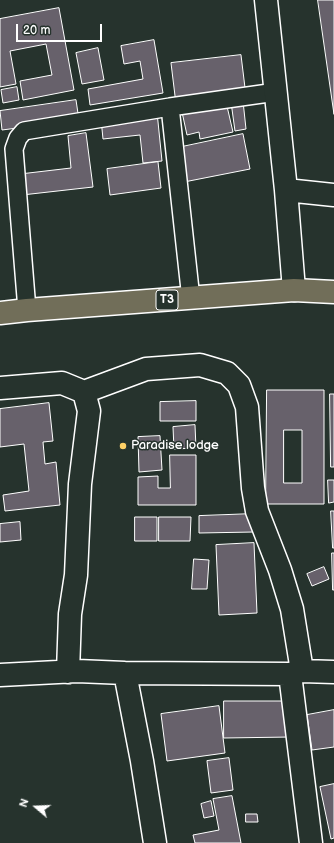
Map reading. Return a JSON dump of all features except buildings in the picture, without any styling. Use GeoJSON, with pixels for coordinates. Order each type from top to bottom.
{"type":"FeatureCollection","features":[{"type":"Feature","properties":{"kind":"highway","name":"T3"},"geometry":{"type":"LineString","coordinates":[[0,313],[294,290],[334,292]]}},
{"type":"Feature","properties":{"kind":"street"},"geometry":{"type":"LineString","coordinates":[[266,0],[286,190],[294,290]]}},
{"type":"Feature","properties":{"kind":"street"},"geometry":{"type":"LineString","coordinates":[[286,190],[334,195]]}},
{"type":"Feature","properties":{"kind":"street"},"geometry":{"type":"LineString","coordinates":[[0,388],[62,383],[84,392],[146,369],[200,365],[227,372],[239,385],[247,407],[253,488],[257,511],[280,570],[292,610],[311,843]]}},
{"type":"Feature","properties":{"kind":"street"},"geometry":{"type":"LineString","coordinates":[[68,672],[70,614],[76,575],[80,484],[89,411],[84,392]]}},
{"type":"Feature","properties":{"kind":"street"},"geometry":{"type":"LineString","coordinates":[[0,675],[68,672],[334,672]]}},
{"type":"Feature","properties":{"kind":"street"},"geometry":{"type":"LineString","coordinates":[[125,673],[142,761],[155,843]]}},
{"type":"Feature","properties":{"kind":"lane"},"geometry":{"type":"LineString","coordinates":[[27,310],[14,149],[18,138],[24,131],[170,107],[276,92]]}},
{"type":"Feature","properties":{"kind":"lane"},"geometry":{"type":"LineString","coordinates":[[170,107],[191,299]]}},
{"type":"Feature","properties":{"kind":"place","name":"Paradise lodge"},"geometry":{"type":"Point","coordinates":[123,446]}}]}
